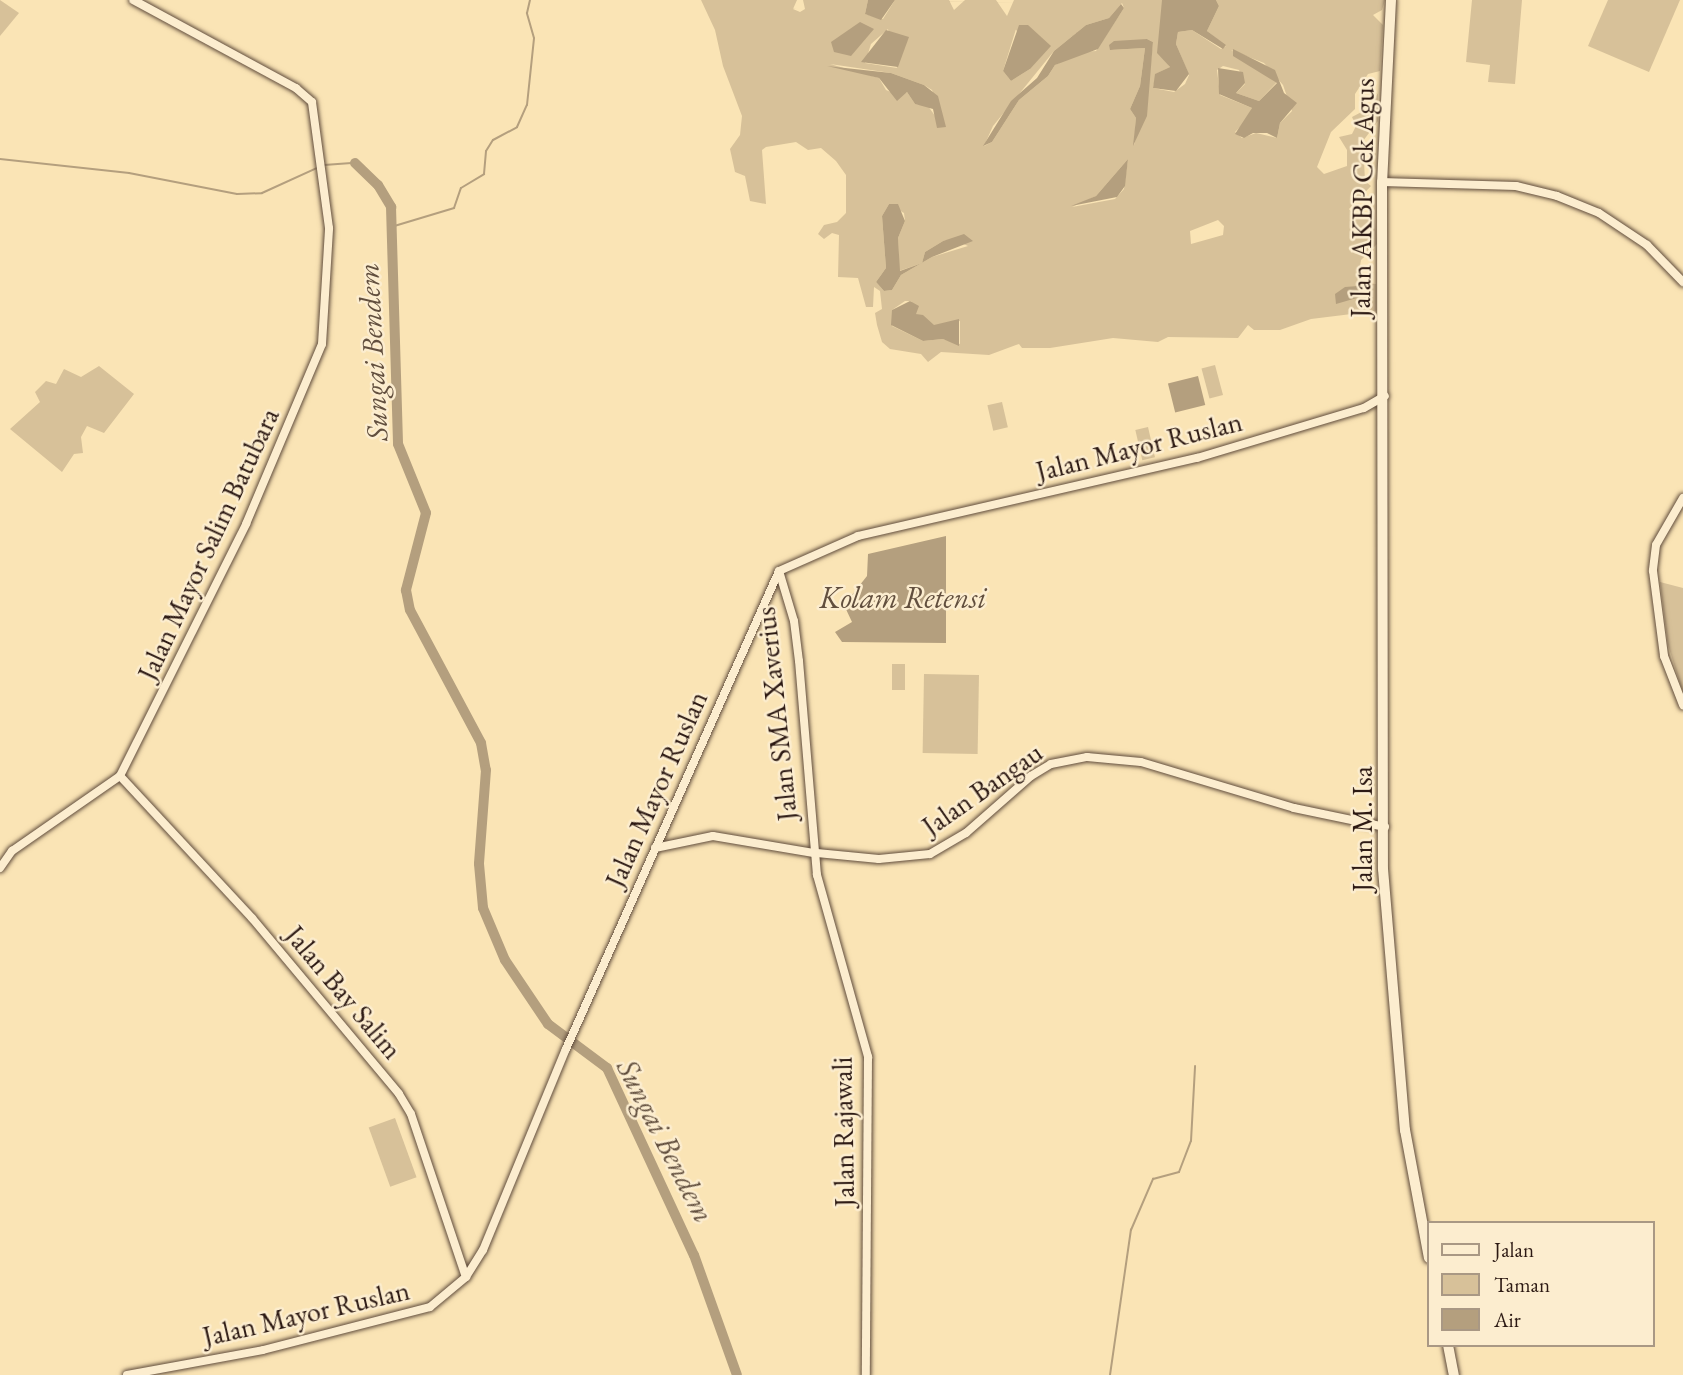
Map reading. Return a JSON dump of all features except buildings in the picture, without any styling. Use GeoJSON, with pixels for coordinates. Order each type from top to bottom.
{"type":"FeatureCollection","features":[{"type":"Feature","properties":{"kind":"main road","name":"Jalan AKBP Cek Agus"},"geometry":{"type":"LineString","coordinates":[[1385,396],[1382,182],[1391,0]]}},
{"type":"Feature","properties":{"kind":"main road","name":"Jalan M. Isa"},"geometry":{"type":"LineString","coordinates":[[1385,396],[1382,822],[1390,986],[1410,1166],[1428,1253]]}},
{"type":"Feature","properties":{"kind":"main road"},"geometry":{"type":"LineString","coordinates":[[1448,1347],[1454,1375]]}},
{"type":"Feature","properties":{"kind":"street","name":"Jalan Mayor Salim Batubara"},"geometry":{"type":"LineString","coordinates":[[0,868],[12,851],[120,776],[246,524],[316,364],[327,289],[329,228],[318,120],[308,96],[133,0]]}},
{"type":"Feature","properties":{"kind":"street"},"geometry":{"type":"LineString","coordinates":[[1382,182],[1516,186],[1557,196],[1599,214],[1647,245],[1683,282]]}},
{"type":"Feature","properties":{"kind":"street","name":"Jalan Mayor Ruslan"},"geometry":{"type":"LineString","coordinates":[[127,1375],[263,1350],[430,1307],[466,1277],[483,1250],[567,1048],[779,571],[858,536],[1098,483],[1364,408],[1385,396]]}},
{"type":"Feature","properties":{"kind":"street"},"geometry":{"type":"LineString","coordinates":[[1364,408],[1385,415]]}},
{"type":"Feature","properties":{"kind":"street"},"geometry":{"type":"LineString","coordinates":[[1683,498],[1656,545],[1653,584],[1664,656],[1683,705]]}},
{"type":"Feature","properties":{"kind":"street","name":"Jalan SMA Xaverius"},"geometry":{"type":"LineString","coordinates":[[779,571],[794,621],[820,886]]}},
{"type":"Feature","properties":{"kind":"street","name":"Jalan Bangau"},"geometry":{"type":"LineString","coordinates":[[655,848],[713,836],[879,859],[930,854],[967,833],[1031,776],[1051,764],[1087,757],[1141,762],[1294,808],[1382,822]]}},
{"type":"Feature","properties":{"kind":"street","name":"Jalan Bay Salim"},"geometry":{"type":"LineString","coordinates":[[120,776],[252,918],[399,1094],[411,1114],[466,1277]]}},
{"type":"Feature","properties":{"kind":"street","name":"Jalan Rajawali"},"geometry":{"type":"LineString","coordinates":[[820,886],[867,1057],[866,1375]]}},
{"type":"Feature","properties":{"kind":"green space"},"geometry":{"type":"Polygon","coordinates":[[[0,0],[19,13],[0,36],[0,0]]]}},
{"type":"Feature","properties":{"kind":"green space"},"geometry":{"type":"Polygon","coordinates":[[[701,0],[797,0],[793,9],[800,12],[805,9],[803,0],[868,0],[865,14],[883,19],[895,0],[949,0],[954,10],[965,0],[996,0],[1007,16],[1014,0],[1162,0],[1163,58],[1170,67],[1156,74],[1153,88],[1174,92],[1185,84],[1189,75],[1176,44],[1178,32],[1192,30],[1221,49],[1226,46],[1207,31],[1219,6],[1216,0],[1385,0],[1382,10],[1373,15],[1383,25],[1380,71],[1368,74],[1355,94],[1355,109],[1331,132],[1317,167],[1324,174],[1347,166],[1347,150],[1339,137],[1352,134],[1356,126],[1352,117],[1369,108],[1378,93],[1378,121],[1363,141],[1365,181],[1371,186],[1349,209],[1354,215],[1374,211],[1377,244],[1361,260],[1360,266],[1368,267],[1359,274],[1364,283],[1376,284],[1376,311],[1311,319],[1280,330],[1254,330],[1248,325],[1238,338],[1168,337],[1158,342],[1113,338],[1050,348],[1022,348],[1019,344],[989,355],[941,352],[928,362],[921,354],[890,349],[882,342],[877,325],[875,313],[882,309],[880,291],[874,287],[873,307],[866,307],[858,278],[838,277],[839,235],[832,233],[824,239],[818,234],[824,225],[837,222],[846,213],[846,175],[836,161],[821,148],[808,150],[796,142],[766,147],[762,150],[766,204],[750,201],[745,176],[735,172],[730,149],[740,135],[742,116],[723,66],[715,30],[701,0]],[[1122,3],[1109,18],[1086,25],[1054,51],[993,126],[984,146],[992,142],[1019,100],[1048,76],[1055,65],[1081,52],[1096,51],[1124,8],[1122,3]],[[888,29],[871,44],[865,63],[897,68],[888,29]],[[1016,29],[1003,71],[1011,81],[1030,69],[1016,29]],[[1147,39],[1110,50],[1145,48],[1140,86],[1130,109],[1136,118],[1134,145],[1147,96],[1153,42],[1147,39]],[[1231,50],[1277,82],[1259,101],[1236,93],[1245,84],[1239,70],[1223,66],[1217,70],[1220,95],[1252,108],[1248,119],[1235,132],[1242,138],[1256,133],[1277,138],[1280,123],[1292,111],[1283,85],[1264,63],[1231,50]],[[830,64],[879,78],[886,90],[900,96],[907,92],[915,104],[928,106],[938,120],[943,119],[932,90],[924,85],[891,73],[830,64]],[[1128,159],[1096,196],[1072,207],[1115,199],[1124,189],[1128,159]],[[889,204],[882,216],[886,268],[876,282],[884,291],[892,290],[901,275],[921,263],[899,271],[898,238],[905,221],[904,213],[889,204]],[[1218,220],[1190,231],[1191,244],[1223,235],[1224,226],[1218,220]],[[952,239],[943,241],[925,252],[922,263],[932,257],[968,246],[952,239]],[[905,301],[892,310],[892,326],[923,341],[943,339],[960,344],[960,321],[934,326],[916,314],[911,301],[905,301]]]}},
{"type":"Feature","properties":{"kind":"green space"},"geometry":{"type":"Polygon","coordinates":[[[1472,0],[1522,0],[1515,84],[1488,82],[1490,65],[1466,62],[1472,0]]]}},
{"type":"Feature","properties":{"kind":"green space"},"geometry":{"type":"Polygon","coordinates":[[[1608,0],[1680,0],[1649,72],[1588,46],[1608,0]]]}},
{"type":"Feature","properties":{"kind":"green space"},"geometry":{"type":"Polygon","coordinates":[[[1215,365],[1223,395],[1210,399],[1201,369],[1215,365]]]}},
{"type":"Feature","properties":{"kind":"green space"},"geometry":{"type":"Polygon","coordinates":[[[99,366],[134,394],[104,433],[87,426],[81,437],[83,453],[74,454],[62,472],[10,429],[40,402],[35,392],[46,381],[56,384],[64,369],[81,377],[99,366]]]}},
{"type":"Feature","properties":{"kind":"green space"},"geometry":{"type":"Polygon","coordinates":[[[1002,402],[1008,427],[993,431],[987,405],[1002,402]]]}},
{"type":"Feature","properties":{"kind":"green space"},"geometry":{"type":"Polygon","coordinates":[[[1148,427],[1155,457],[1142,460],[1135,430],[1148,427]]]}},
{"type":"Feature","properties":{"kind":"green space"},"geometry":{"type":"Polygon","coordinates":[[[1660,582],[1683,588],[1683,693],[1668,645],[1660,582]]]}},
{"type":"Feature","properties":{"kind":"green space"},"geometry":{"type":"Polygon","coordinates":[[[892,664],[905,664],[905,690],[892,690],[892,664]]]}},
{"type":"Feature","properties":{"kind":"green space"},"geometry":{"type":"Polygon","coordinates":[[[924,674],[979,675],[978,754],[923,753],[924,674]]]}},
{"type":"Feature","properties":{"kind":"green space"},"geometry":{"type":"Polygon","coordinates":[[[395,1118],[417,1177],[390,1187],[369,1128],[395,1118]]]}},
{"type":"Feature","properties":{"kind":"water"},"geometry":{"type":"Polygon","coordinates":[[[868,0],[895,0],[881,20],[865,14],[868,0]]]}},
{"type":"Feature","properties":{"kind":"water"},"geometry":{"type":"Polygon","coordinates":[[[1162,0],[1216,0],[1219,6],[1207,31],[1226,45],[1223,49],[1192,30],[1178,32],[1176,44],[1189,74],[1176,91],[1153,88],[1155,74],[1170,67],[1157,53],[1162,0]]]}},
{"type":"Feature","properties":{"kind":"water"},"geometry":{"type":"Polygon","coordinates":[[[1121,4],[1124,8],[1098,49],[1055,65],[1048,76],[1019,100],[992,142],[983,146],[1011,101],[1037,78],[1054,51],[1086,25],[1109,18],[1121,4]]]}},
{"type":"Feature","properties":{"kind":"water"},"geometry":{"type":"Polygon","coordinates":[[[860,22],[874,29],[851,56],[834,52],[831,42],[860,22]]]}},
{"type":"Feature","properties":{"kind":"water"},"geometry":{"type":"Polygon","coordinates":[[[1019,25],[1028,25],[1051,46],[1030,69],[1011,81],[1003,71],[1019,25]]]}},
{"type":"Feature","properties":{"kind":"water"},"geometry":{"type":"Polygon","coordinates":[[[886,30],[909,37],[898,67],[861,62],[886,30]]]}},
{"type":"Feature","properties":{"kind":"water"},"geometry":{"type":"Polygon","coordinates":[[[1147,39],[1153,42],[1147,116],[1133,146],[1136,118],[1130,109],[1140,86],[1145,48],[1110,50],[1109,45],[1114,41],[1147,39]]]}},
{"type":"Feature","properties":{"kind":"water"},"geometry":{"type":"Polygon","coordinates":[[[1233,49],[1275,70],[1284,93],[1297,103],[1280,123],[1277,138],[1267,133],[1253,133],[1244,138],[1235,134],[1252,108],[1219,94],[1218,68],[1243,72],[1245,83],[1236,93],[1259,101],[1277,83],[1233,56],[1233,49]]]}},
{"type":"Feature","properties":{"kind":"water"},"geometry":{"type":"Polygon","coordinates":[[[827,66],[891,73],[924,85],[938,96],[946,127],[937,128],[933,109],[915,104],[907,92],[897,101],[879,78],[827,66]]]}},
{"type":"Feature","properties":{"kind":"water"},"geometry":{"type":"Polygon","coordinates":[[[1128,159],[1125,186],[1117,197],[1071,206],[1096,196],[1128,159]]]}},
{"type":"Feature","properties":{"kind":"water"},"geometry":{"type":"Polygon","coordinates":[[[889,204],[898,204],[905,221],[898,238],[900,271],[921,263],[901,275],[892,290],[884,291],[876,282],[886,268],[882,216],[889,204]]]}},
{"type":"Feature","properties":{"kind":"water"},"geometry":{"type":"Polygon","coordinates":[[[964,234],[973,241],[932,257],[922,263],[925,252],[943,241],[964,234]]]}},
{"type":"Feature","properties":{"kind":"water"},"geometry":{"type":"Polygon","coordinates":[[[1358,286],[1360,297],[1336,304],[1335,294],[1345,287],[1358,286]]]}},
{"type":"Feature","properties":{"kind":"water"},"geometry":{"type":"Polygon","coordinates":[[[910,301],[919,306],[916,314],[923,315],[934,325],[959,319],[959,346],[943,339],[923,341],[891,325],[892,310],[910,301]]]}},
{"type":"Feature","properties":{"kind":"water"},"geometry":{"type":"Polygon","coordinates":[[[1198,376],[1205,405],[1175,413],[1168,383],[1198,376]]]}},
{"type":"Feature","properties":{"kind":"water","name":"Kolam Retensi"},"geometry":{"type":"Polygon","coordinates":[[[946,536],[946,643],[842,642],[835,632],[852,622],[844,605],[867,576],[868,554],[946,536]]]}},
{"type":"Feature","properties":{"kind":"waterway"},"geometry":{"type":"LineString","coordinates":[[391,227],[454,208],[461,188],[484,174],[486,151],[493,140],[517,127],[527,105],[534,38],[527,13],[530,0]]}},
{"type":"Feature","properties":{"kind":"waterway"},"geometry":{"type":"LineString","coordinates":[[0,159],[129,173],[237,194],[262,193],[319,167]]}},
{"type":"Feature","properties":{"kind":"waterway"},"geometry":{"type":"LineString","coordinates":[[324,165],[355,163]]}},
{"type":"Feature","properties":{"kind":"waterway","name":"Sungai Bendem"},"geometry":{"type":"LineString","coordinates":[[355,163],[378,185],[391,207],[398,444],[426,513],[406,590],[410,610],[481,743],[486,770],[479,864],[483,908],[505,960],[548,1024],[607,1068],[694,1255],[737,1375]]}},
{"type":"Feature","properties":{"kind":"waterway"},"geometry":{"type":"LineString","coordinates":[[1110,1375],[1131,1230],[1153,1179],[1179,1172],[1191,1141],[1195,1066]]}}]}
